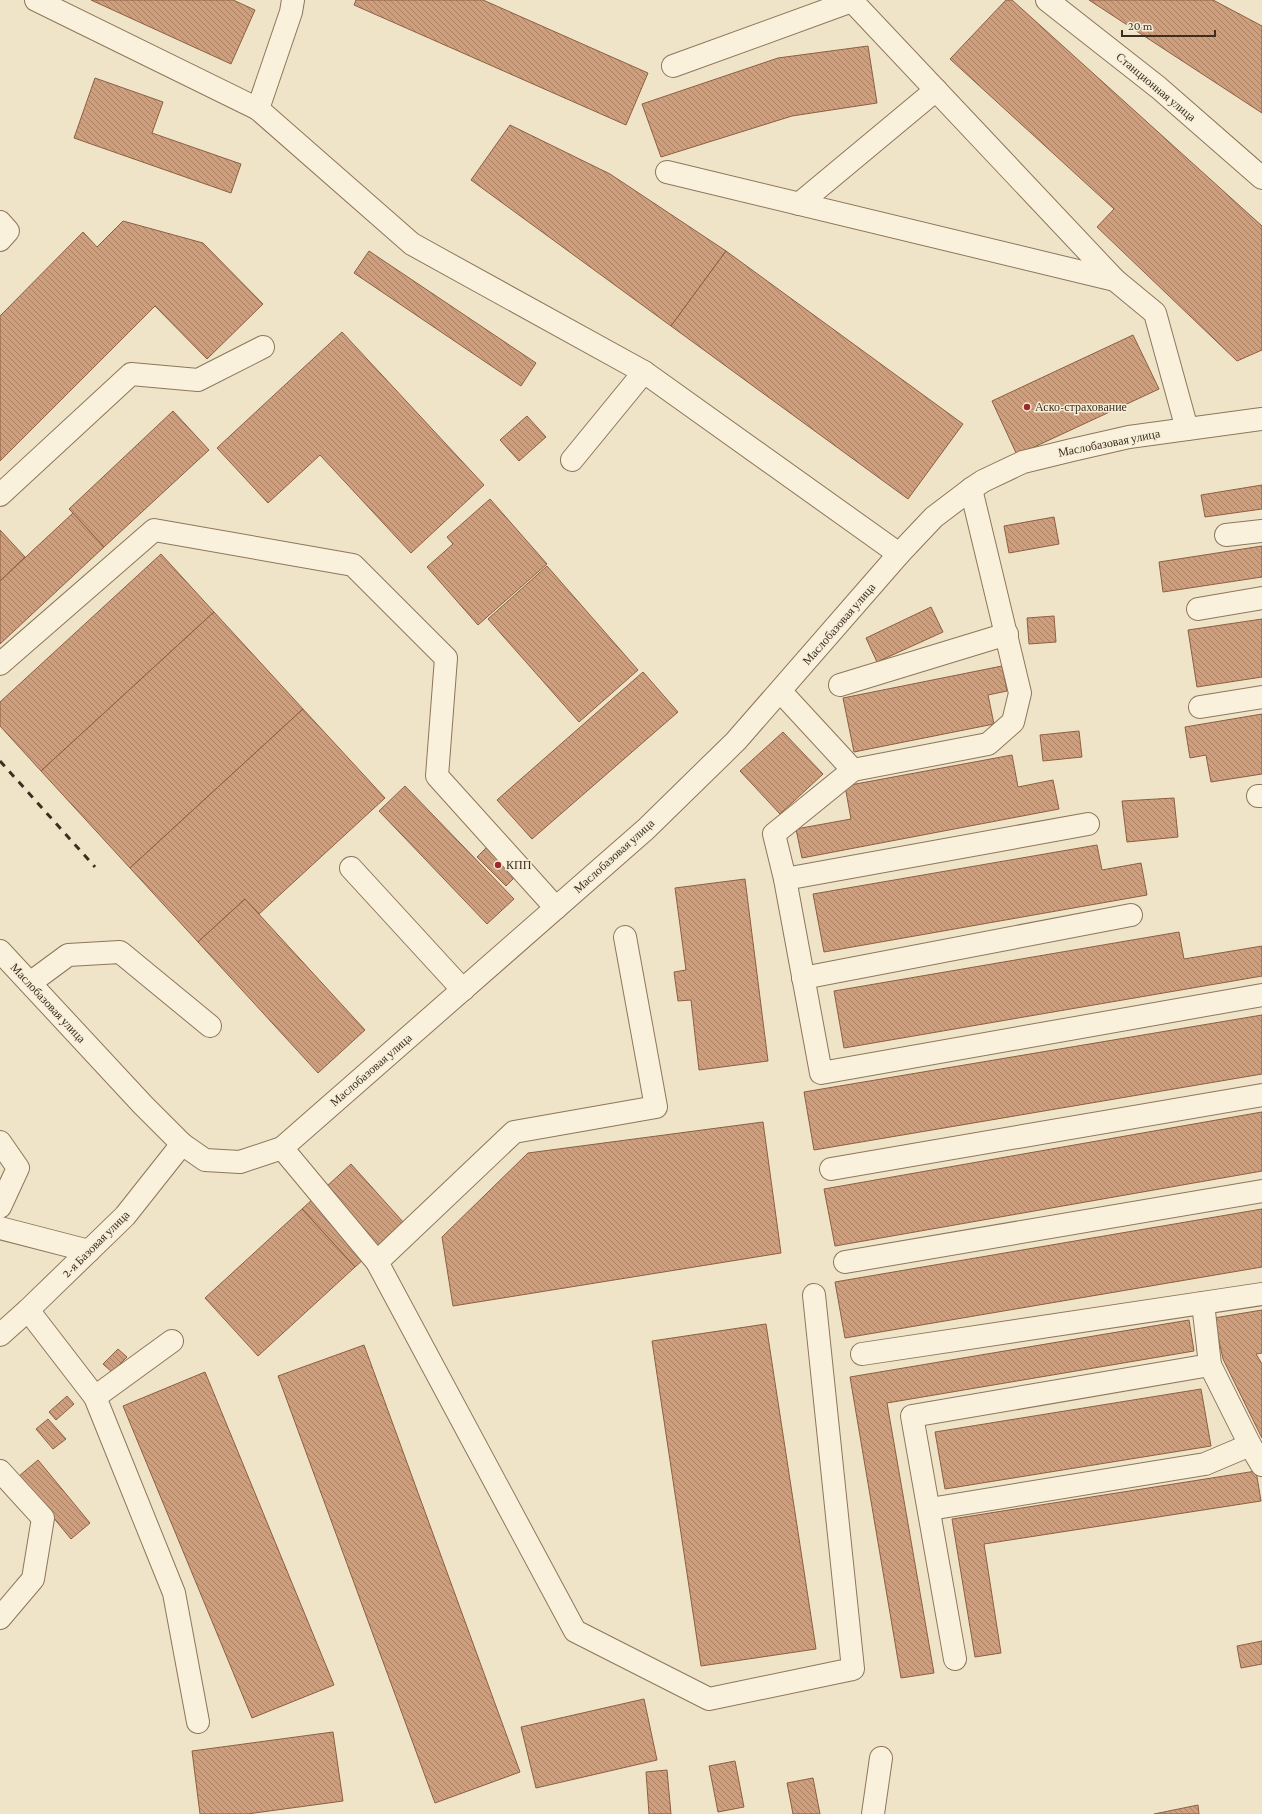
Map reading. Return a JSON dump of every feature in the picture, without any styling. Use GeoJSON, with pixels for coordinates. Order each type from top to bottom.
{"type":"FeatureCollection","features":[{"type":"Feature","properties":{"kind":"street"},"geometry":{"type":"LineString","coordinates":[[36,0],[258,109],[412,244],[644,372],[899,554]]}},
{"type":"Feature","properties":{"kind":"street"},"geometry":{"type":"LineString","coordinates":[[258,109],[291,12],[293,0]]}},
{"type":"Feature","properties":{"kind":"street","name":"Станционная улица"},"geometry":{"type":"LineString","coordinates":[[1047,0],[1159,88],[1262,178]]}},
{"type":"Feature","properties":{"kind":"street"},"geometry":{"type":"LineString","coordinates":[[673,66],[852,1],[1115,280],[1155,313],[1187,429]]}},
{"type":"Feature","properties":{"kind":"street"},"geometry":{"type":"LineString","coordinates":[[799,204],[936,90]]}},
{"type":"Feature","properties":{"kind":"street"},"geometry":{"type":"LineString","coordinates":[[667,172],[1115,280]]}},
{"type":"Feature","properties":{"kind":"street"},"geometry":{"type":"LineString","coordinates":[[0,222],[8,231],[0,240]]}},
{"type":"Feature","properties":{"kind":"street"},"geometry":{"type":"LineString","coordinates":[[0,495],[131,374],[198,380],[263,347]]}},
{"type":"Feature","properties":{"kind":"street"},"geometry":{"type":"LineString","coordinates":[[572,460],[644,372]]}},
{"type":"Feature","properties":{"kind":"street","name":"Маслобазовая улица"},"geometry":{"type":"LineString","coordinates":[[0,951],[143,1105],[182,1144],[205,1160],[240,1162],[282,1148],[646,829],[736,741],[781,692],[899,554],[934,517],[983,480],[1023,462],[1129,437],[1262,419]]}},
{"type":"Feature","properties":{"kind":"street"},"geometry":{"type":"LineString","coordinates":[[971,489],[1020,693],[1013,722],[988,744],[853,770],[774,834],[785,879],[821,1073],[1262,995]]}},
{"type":"Feature","properties":{"kind":"street"},"geometry":{"type":"LineString","coordinates":[[0,664],[154,530],[353,564],[446,658],[437,776],[556,908]]}},
{"type":"Feature","properties":{"kind":"street"},"geometry":{"type":"LineString","coordinates":[[1226,535],[1262,531]]}},
{"type":"Feature","properties":{"kind":"street"},"geometry":{"type":"LineString","coordinates":[[1198,609],[1262,598]]}},
{"type":"Feature","properties":{"kind":"street"},"geometry":{"type":"LineString","coordinates":[[840,685],[1007,634]]}},
{"type":"Feature","properties":{"kind":"street"},"geometry":{"type":"LineString","coordinates":[[781,692],[853,770]]}},
{"type":"Feature","properties":{"kind":"street"},"geometry":{"type":"LineString","coordinates":[[1200,707],[1262,697]]}},
{"type":"Feature","properties":{"kind":"street"},"geometry":{"type":"LineString","coordinates":[[785,879],[1088,824]]}},
{"type":"Feature","properties":{"kind":"street"},"geometry":{"type":"LineString","coordinates":[[351,868],[463,990]]}},
{"type":"Feature","properties":{"kind":"street"},"geometry":{"type":"LineString","coordinates":[[803,978],[1131,915]]}},
{"type":"Feature","properties":{"kind":"street"},"geometry":{"type":"LineString","coordinates":[[377,1262],[514,1132],[656,1107],[625,937]]}},
{"type":"Feature","properties":{"kind":"street"},"geometry":{"type":"LineString","coordinates":[[30,983],[68,955],[120,952],[210,1026]]}},
{"type":"Feature","properties":{"kind":"street"},"geometry":{"type":"LineString","coordinates":[[831,1169],[1262,1095]]}},
{"type":"Feature","properties":{"kind":"street"},"geometry":{"type":"LineString","coordinates":[[0,1142],[18,1168],[0,1207]]}},
{"type":"Feature","properties":{"kind":"street","name":"2-я Базовая улица"},"geometry":{"type":"LineString","coordinates":[[0,1335],[125,1216],[182,1144]]}},
{"type":"Feature","properties":{"kind":"street"},"geometry":{"type":"LineString","coordinates":[[282,1148],[377,1262],[575,1631],[709,1699],[853,1669],[814,1295]]}},
{"type":"Feature","properties":{"kind":"street"},"geometry":{"type":"LineString","coordinates":[[845,1262],[1262,1191]]}},
{"type":"Feature","properties":{"kind":"street"},"geometry":{"type":"LineString","coordinates":[[0,1228],[89,1251]]}},
{"type":"Feature","properties":{"kind":"street"},"geometry":{"type":"LineString","coordinates":[[862,1354],[1262,1294]]}},
{"type":"Feature","properties":{"kind":"street"},"geometry":{"type":"LineString","coordinates":[[1204,1303],[1210,1365],[1250,1445],[1262,1465]]}},
{"type":"Feature","properties":{"kind":"street"},"geometry":{"type":"LineString","coordinates":[[28,1310],[96,1397],[174,1593],[198,1722]]}},
{"type":"Feature","properties":{"kind":"street"},"geometry":{"type":"LineString","coordinates":[[96,1397],[172,1341]]}},
{"type":"Feature","properties":{"kind":"street"},"geometry":{"type":"LineString","coordinates":[[955,1659],[930,1509],[912,1416],[1210,1365]]}},
{"type":"Feature","properties":{"kind":"street"},"geometry":{"type":"LineString","coordinates":[[930,1509],[1205,1464],[1250,1445]]}},
{"type":"Feature","properties":{"kind":"street"},"geometry":{"type":"LineString","coordinates":[[0,1471],[43,1518],[33,1579],[0,1618]]}},
{"type":"Feature","properties":{"kind":"street"},"geometry":{"type":"LineString","coordinates":[[873,1814],[881,1758]]}},
{"type":"Feature","properties":{"kind":"building"},"geometry":{"type":"Polygon","coordinates":[[[91,0],[233,0],[255,10],[231,64],[91,0]]]}},
{"type":"Feature","properties":{"kind":"building"},"geometry":{"type":"Polygon","coordinates":[[[356,0],[483,0],[648,73],[626,125],[354,5],[356,0]]]}},
{"type":"Feature","properties":{"kind":"building"},"geometry":{"type":"Polygon","coordinates":[[[1006,0],[1012,0],[1262,226],[1262,350],[1237,361],[1097,227],[1114,209],[950,59],[1006,0]]]}},
{"type":"Feature","properties":{"kind":"building"},"geometry":{"type":"Polygon","coordinates":[[[1089,0],[1213,0],[1262,26],[1262,113],[1089,0]]]}},
{"type":"Feature","properties":{"kind":"building"},"geometry":{"type":"Polygon","coordinates":[[[868,46],[877,103],[792,116],[661,157],[642,104],[778,58],[868,46]]]}},
{"type":"Feature","properties":{"kind":"building"},"geometry":{"type":"Polygon","coordinates":[[[95,78],[163,102],[152,133],[241,164],[231,193],[74,138],[95,78]]]}},
{"type":"Feature","properties":{"kind":"building"},"geometry":{"type":"Polygon","coordinates":[[[510,125],[610,174],[726,251],[671,326],[471,180],[510,125]]]}},
{"type":"Feature","properties":{"kind":"building"},"geometry":{"type":"Polygon","coordinates":[[[123,221],[203,243],[263,304],[207,359],[155,306],[0,461],[0,316],[83,232],[97,247],[123,221]]]}},
{"type":"Feature","properties":{"kind":"building"},"geometry":{"type":"Polygon","coordinates":[[[369,251],[536,363],[521,386],[354,273],[369,251]]]}},
{"type":"Feature","properties":{"kind":"building"},"geometry":{"type":"Polygon","coordinates":[[[726,251],[963,424],[908,499],[671,326],[726,251]]]}},
{"type":"Feature","properties":{"kind":"building"},"geometry":{"type":"Polygon","coordinates":[[[342,332],[484,485],[411,553],[320,455],[268,503],[217,448],[342,332]]]}},
{"type":"Feature","properties":{"kind":"building"},"geometry":{"type":"Polygon","coordinates":[[[1133,335],[1159,389],[1017,455],[992,401],[1133,335]]]}},
{"type":"Feature","properties":{"kind":"building"},"geometry":{"type":"Polygon","coordinates":[[[173,411],[209,450],[104,547],[69,509],[173,411]]]}},
{"type":"Feature","properties":{"kind":"building"},"geometry":{"type":"Polygon","coordinates":[[[527,416],[546,437],[519,461],[500,440],[527,416]]]}},
{"type":"Feature","properties":{"kind":"building"},"geometry":{"type":"Polygon","coordinates":[[[1262,485],[1262,509],[1205,517],[1201,495],[1262,485]]]}},
{"type":"Feature","properties":{"kind":"building"},"geometry":{"type":"Polygon","coordinates":[[[490,499],[547,564],[478,625],[427,567],[453,544],[447,537],[490,499]]]}},
{"type":"Feature","properties":{"kind":"building"},"geometry":{"type":"Polygon","coordinates":[[[73,513],[104,547],[0,644],[0,581],[73,513]]]}},
{"type":"Feature","properties":{"kind":"building"},"geometry":{"type":"Polygon","coordinates":[[[1054,517],[1059,544],[1009,553],[1004,526],[1054,517]]]}},
{"type":"Feature","properties":{"kind":"building"},"geometry":{"type":"Polygon","coordinates":[[[0,530],[25,557],[0,581],[0,530]]]}},
{"type":"Feature","properties":{"kind":"building"},"geometry":{"type":"Polygon","coordinates":[[[1262,546],[1262,577],[1163,592],[1159,562],[1262,546]]]}},
{"type":"Feature","properties":{"kind":"building"},"geometry":{"type":"Polygon","coordinates":[[[161,554],[214,612],[41,771],[0,726],[0,702],[161,554]]]}},
{"type":"Feature","properties":{"kind":"building"},"geometry":{"type":"Polygon","coordinates":[[[547,566],[638,670],[579,722],[488,619],[547,566]]]}},
{"type":"Feature","properties":{"kind":"building"},"geometry":{"type":"Polygon","coordinates":[[[931,607],[943,632],[877,662],[866,638],[931,607]]]}},
{"type":"Feature","properties":{"kind":"building"},"geometry":{"type":"Polygon","coordinates":[[[214,612],[303,709],[130,868],[41,771],[214,612]]]}},
{"type":"Feature","properties":{"kind":"building"},"geometry":{"type":"Polygon","coordinates":[[[1054,616],[1056,642],[1029,644],[1027,618],[1054,616]]]}},
{"type":"Feature","properties":{"kind":"building"},"geometry":{"type":"Polygon","coordinates":[[[1262,619],[1262,677],[1197,687],[1188,630],[1262,619]]]}},
{"type":"Feature","properties":{"kind":"building"},"geometry":{"type":"Polygon","coordinates":[[[1002,666],[1007,691],[988,695],[994,724],[854,752],[843,698],[1002,666]]]}},
{"type":"Feature","properties":{"kind":"building"},"geometry":{"type":"Polygon","coordinates":[[[643,672],[678,712],[532,839],[497,800],[643,672]]]}},
{"type":"Feature","properties":{"kind":"building"},"geometry":{"type":"Polygon","coordinates":[[[303,709],[385,798],[259,914],[245,899],[198,942],[130,868],[303,709]]]}},
{"type":"Feature","properties":{"kind":"building"},"geometry":{"type":"Polygon","coordinates":[[[1262,714],[1262,774],[1211,782],[1206,755],[1190,758],[1185,727],[1262,714]]]}},
{"type":"Feature","properties":{"kind":"building"},"geometry":{"type":"Polygon","coordinates":[[[1079,731],[1082,757],[1043,761],[1040,735],[1079,731]]]}},
{"type":"Feature","properties":{"kind":"building"},"geometry":{"type":"Polygon","coordinates":[[[783,732],[823,774],[780,814],[740,771],[783,732]]]}},
{"type":"Feature","properties":{"kind":"building"},"geometry":{"type":"Polygon","coordinates":[[[1012,755],[1018,787],[1053,780],[1059,809],[802,858],[796,829],[851,819],[845,786],[1012,755]]]}},
{"type":"Feature","properties":{"kind":"building"},"geometry":{"type":"Polygon","coordinates":[[[405,786],[514,899],[487,924],[379,811],[405,786]]]}},
{"type":"Feature","properties":{"kind":"building"},"geometry":{"type":"Polygon","coordinates":[[[1174,798],[1178,837],[1127,842],[1122,801],[1174,798]]]}},
{"type":"Feature","properties":{"kind":"building","name":"КПП"},"geometry":{"type":"Polygon","coordinates":[[[489,845],[518,874],[506,886],[477,857],[489,845]]]}},
{"type":"Feature","properties":{"kind":"building"},"geometry":{"type":"Polygon","coordinates":[[[1097,845],[1102,870],[1141,863],[1147,895],[824,952],[813,894],[1097,845]]]}},
{"type":"Feature","properties":{"kind":"building"},"geometry":{"type":"Polygon","coordinates":[[[745,879],[768,1061],[699,1070],[691,1000],[678,1001],[674,972],[686,970],[675,888],[745,879]]]}},
{"type":"Feature","properties":{"kind":"building"},"geometry":{"type":"Polygon","coordinates":[[[245,899],[365,1030],[318,1073],[198,942],[245,899]]]}},
{"type":"Feature","properties":{"kind":"building"},"geometry":{"type":"Polygon","coordinates":[[[1179,932],[1184,959],[1262,946],[1262,976],[844,1048],[834,991],[1179,932]]]}},
{"type":"Feature","properties":{"kind":"building"},"geometry":{"type":"Polygon","coordinates":[[[1262,1015],[1262,1074],[814,1150],[804,1092],[1262,1015]]]}},
{"type":"Feature","properties":{"kind":"building"},"geometry":{"type":"Polygon","coordinates":[[[1262,1112],[1262,1171],[835,1246],[824,1189],[1262,1112]]]}},
{"type":"Feature","properties":{"kind":"building"},"geometry":{"type":"Polygon","coordinates":[[[763,1122],[781,1253],[453,1306],[442,1237],[528,1153],[763,1122]]]}},
{"type":"Feature","properties":{"kind":"building"},"geometry":{"type":"Polygon","coordinates":[[[351,1164],[404,1223],[355,1267],[302,1209],[351,1164]]]}},
{"type":"Feature","properties":{"kind":"building"},"geometry":{"type":"Polygon","coordinates":[[[302,1209],[355,1267],[258,1356],[205,1298],[302,1209]]]}},
{"type":"Feature","properties":{"kind":"building"},"geometry":{"type":"Polygon","coordinates":[[[1262,1209],[1262,1267],[845,1338],[835,1282],[1262,1209]]]}},
{"type":"Feature","properties":{"kind":"building"},"geometry":{"type":"Polygon","coordinates":[[[1262,1310],[1262,1353],[1256,1354],[1262,1364],[1262,1438],[1223,1359],[1214,1318],[1262,1310]]]}},
{"type":"Feature","properties":{"kind":"building"},"geometry":{"type":"Polygon","coordinates":[[[1189,1320],[1194,1351],[887,1403],[934,1673],[901,1678],[850,1377],[1189,1320]]]}},
{"type":"Feature","properties":{"kind":"building"},"geometry":{"type":"Polygon","coordinates":[[[766,1324],[816,1649],[701,1666],[652,1341],[766,1324]]]}},
{"type":"Feature","properties":{"kind":"building"},"geometry":{"type":"Polygon","coordinates":[[[364,1345],[520,1772],[435,1803],[278,1376],[364,1345]]]}},
{"type":"Feature","properties":{"kind":"building"},"geometry":{"type":"Polygon","coordinates":[[[118,1349],[127,1357],[112,1372],[103,1364],[118,1349]]]}},
{"type":"Feature","properties":{"kind":"building"},"geometry":{"type":"Polygon","coordinates":[[[205,1372],[334,1685],[252,1718],[123,1406],[205,1372]]]}},
{"type":"Feature","properties":{"kind":"building"},"geometry":{"type":"Polygon","coordinates":[[[1201,1389],[1211,1446],[945,1489],[935,1432],[1201,1389]]]}},
{"type":"Feature","properties":{"kind":"building"},"geometry":{"type":"Polygon","coordinates":[[[67,1396],[74,1404],[56,1420],[49,1412],[67,1396]]]}},
{"type":"Feature","properties":{"kind":"building"},"geometry":{"type":"Polygon","coordinates":[[[48,1419],[66,1439],[53,1449],[36,1429],[48,1419]]]}},
{"type":"Feature","properties":{"kind":"building"},"geometry":{"type":"Polygon","coordinates":[[[38,1460],[90,1523],[71,1539],[19,1476],[38,1460]]]}},
{"type":"Feature","properties":{"kind":"building"},"geometry":{"type":"Polygon","coordinates":[[[1256,1471],[1261,1501],[984,1544],[1001,1653],[975,1657],[952,1519],[1256,1471]]]}},
{"type":"Feature","properties":{"kind":"building"},"geometry":{"type":"Polygon","coordinates":[[[1262,1641],[1262,1664],[1241,1668],[1237,1646],[1262,1641]]]}},
{"type":"Feature","properties":{"kind":"building"},"geometry":{"type":"Polygon","coordinates":[[[644,1699],[657,1760],[536,1788],[521,1727],[644,1699]]]}},
{"type":"Feature","properties":{"kind":"building"},"geometry":{"type":"Polygon","coordinates":[[[333,1732],[343,1801],[247,1814],[200,1814],[192,1751],[333,1732]]]}},
{"type":"Feature","properties":{"kind":"building"},"geometry":{"type":"Polygon","coordinates":[[[735,1761],[744,1807],[718,1812],[709,1766],[735,1761]]]}},
{"type":"Feature","properties":{"kind":"building"},"geometry":{"type":"Polygon","coordinates":[[[667,1770],[671,1814],[649,1814],[646,1772],[667,1770]]]}},
{"type":"Feature","properties":{"kind":"building"},"geometry":{"type":"Polygon","coordinates":[[[813,1778],[820,1814],[793,1814],[787,1783],[813,1778]]]}},
{"type":"Feature","properties":{"kind":"building"},"geometry":{"type":"Polygon","coordinates":[[[1198,1805],[1199,1814],[1154,1814],[1198,1805]]]}},
{"type":"Feature","properties":{"kind":"railway"},"geometry":{"type":"LineString","coordinates":[[0,761],[95,867]]}},
{"type":"Feature","properties":{"kind":"place","name":"Аско-страхование"},"geometry":{"type":"Point","coordinates":[1027,407]}},
{"type":"Feature","properties":{"kind":"place","name":"КПП"},"geometry":{"type":"Point","coordinates":[498,865]}}]}
